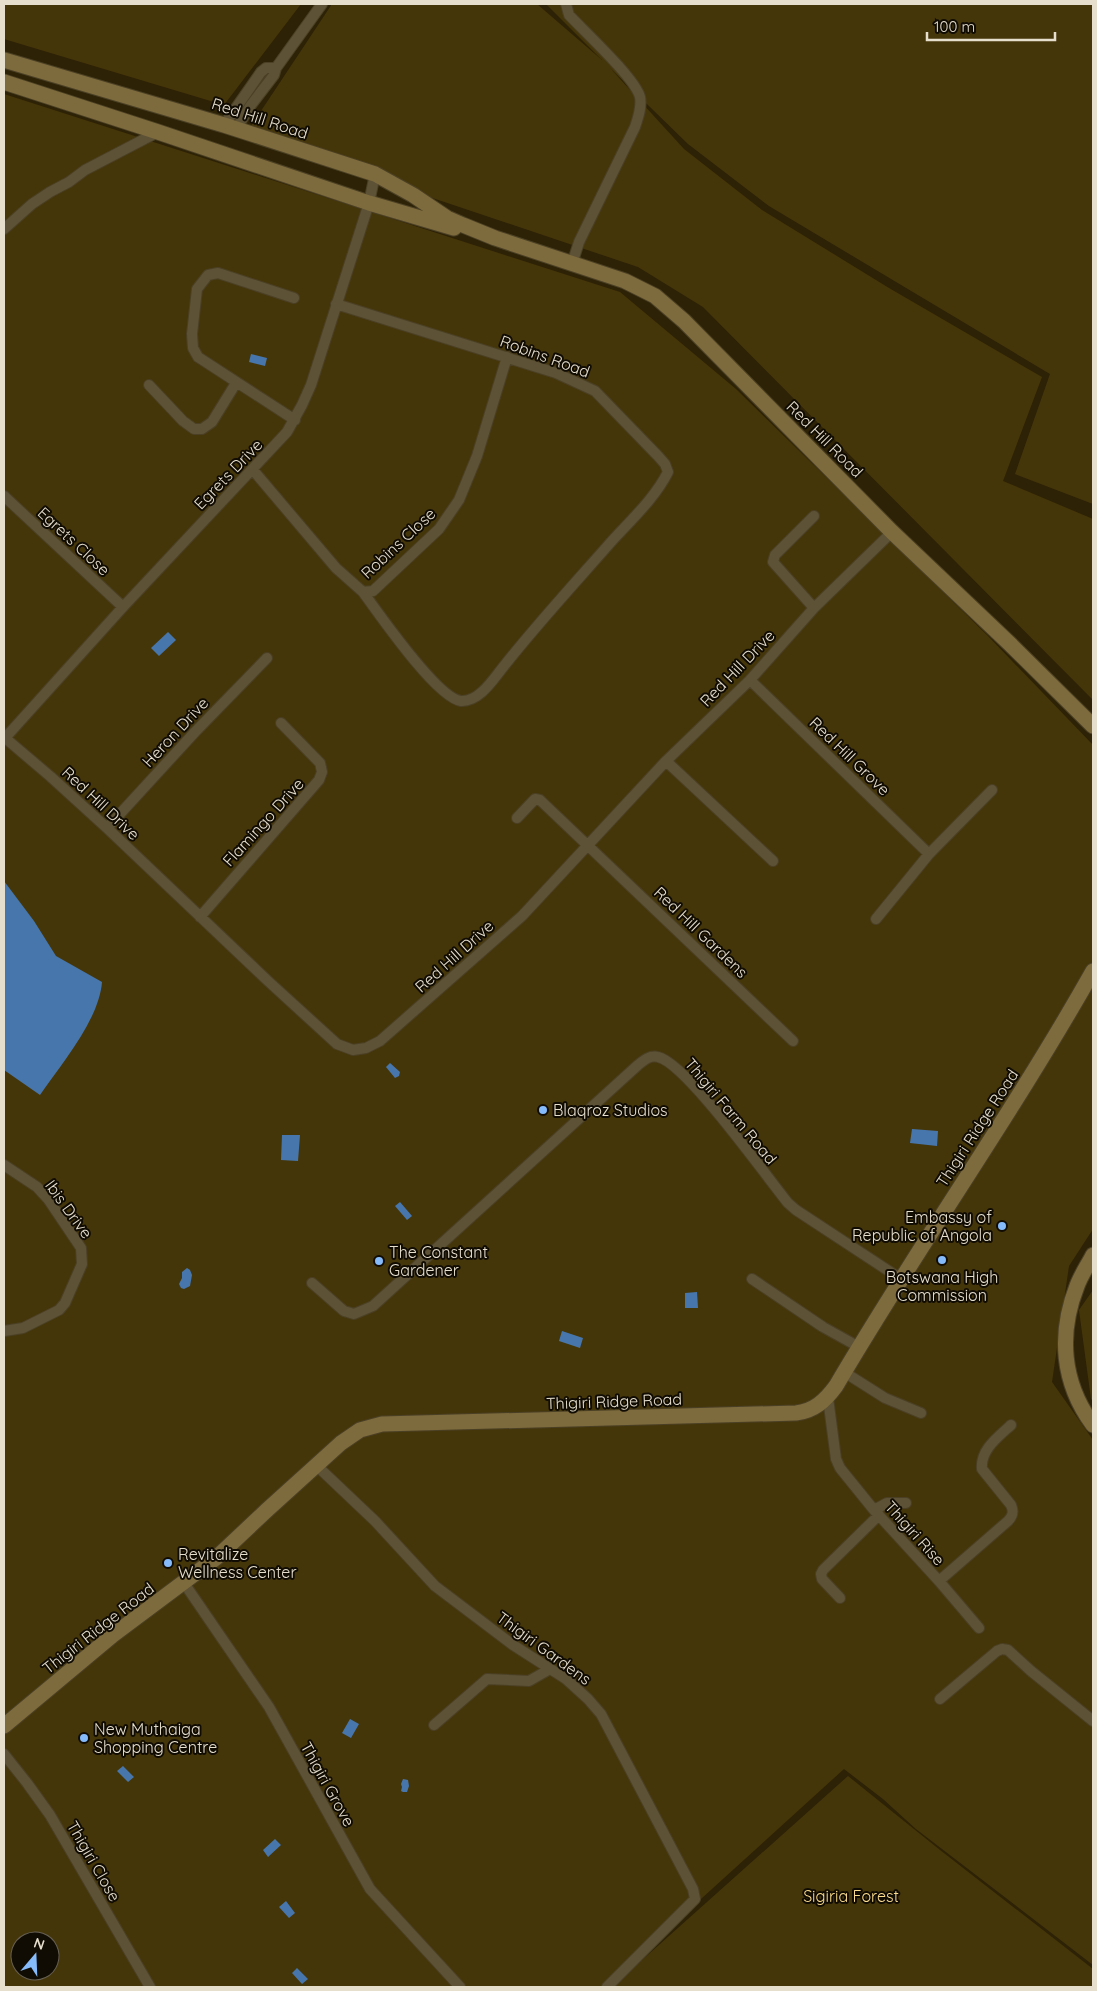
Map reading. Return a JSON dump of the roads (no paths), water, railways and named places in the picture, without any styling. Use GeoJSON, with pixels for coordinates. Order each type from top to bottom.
{"type":"FeatureCollection","features":[{"type":"Feature","properties":{"kind":"main road","name":"Red Hill Road"},"geometry":{"type":"LineString","coordinates":[[4,60],[230,127],[375,174],[406,191],[447,218],[495,238],[625,281],[655,296],[684,321],[892,532],[1093,726]]}},
{"type":"Feature","properties":{"kind":"main road","name":"Red Hill Road"},"geometry":{"type":"LineString","coordinates":[[4,82],[368,203],[442,225],[495,238]]}},
{"type":"Feature","properties":{"kind":"main road","name":"Thigiri Ridge Road"},"geometry":{"type":"LineString","coordinates":[[4,1726],[113,1635],[184,1584],[216,1558],[316,1466],[360,1430],[382,1424],[796,1413],[809,1411],[828,1398],[1042,1059],[1093,971]]}},
{"type":"Feature","properties":{"kind":"main road"},"geometry":{"type":"LineString","coordinates":[[1093,1255],[1078,1284],[1069,1308],[1066,1337],[1068,1376],[1076,1397],[1093,1425]]}},
{"type":"Feature","properties":{"kind":"street"},"geometry":{"type":"LineString","coordinates":[[230,127],[261,72],[266,68],[276,68],[322,4]]}},
{"type":"Feature","properties":{"kind":"street"},"geometry":{"type":"LineString","coordinates":[[566,4],[569,15],[634,83],[640,98],[640,110],[635,127],[578,242],[572,264]]}},
{"type":"Feature","properties":{"kind":"street"},"geometry":{"type":"LineString","coordinates":[[4,229],[32,204],[50,192],[70,182],[86,170],[158,132]]}},
{"type":"Feature","properties":{"kind":"street","name":"Egrets Drive"},"geometry":{"type":"LineString","coordinates":[[5,738],[123,607],[288,432],[310,385],[368,203],[375,174]]}},
{"type":"Feature","properties":{"kind":"street"},"geometry":{"type":"LineString","coordinates":[[294,298],[218,273],[208,275],[198,289],[192,334],[192,348],[198,357],[294,420]]}},
{"type":"Feature","properties":{"kind":"street","name":"Robins Road"},"geometry":{"type":"LineString","coordinates":[[336,304],[566,376],[595,391],[665,464],[668,472],[663,483],[516,649],[487,688],[472,699],[461,701],[449,696],[432,680],[363,592]]}},
{"type":"Feature","properties":{"kind":"street","name":"Robins Close"},"geometry":{"type":"LineString","coordinates":[[253,470],[336,568],[363,592],[373,591],[439,529],[459,500],[477,456],[507,357]]}},
{"type":"Feature","properties":{"kind":"street"},"geometry":{"type":"LineString","coordinates":[[149,384],[183,422],[194,429],[202,429],[212,422],[236,383]]}},
{"type":"Feature","properties":{"kind":"street","name":"Egrets Close"},"geometry":{"type":"LineString","coordinates":[[4,496],[123,607]]}},
{"type":"Feature","properties":{"kind":"street"},"geometry":{"type":"LineString","coordinates":[[814,516],[775,555],[773,560],[776,567],[814,608]]}},
{"type":"Feature","properties":{"kind":"street","name":"Red Hill Drive"},"geometry":{"type":"LineString","coordinates":[[5,738],[107,828],[337,1044],[347,1048],[358,1049],[380,1041],[522,916],[666,761],[750,680],[814,608],[892,532]]}},
{"type":"Feature","properties":{"kind":"street","name":"Heron Drive"},"geometry":{"type":"LineString","coordinates":[[107,828],[188,739],[267,658]]}},
{"type":"Feature","properties":{"kind":"street","name":"Red Hill Grove"},"geometry":{"type":"LineString","coordinates":[[750,680],[928,854]]}},
{"type":"Feature","properties":{"kind":"street","name":"Flamingo Drive"},"geometry":{"type":"LineString","coordinates":[[200,916],[319,780],[322,772],[320,764],[281,723]]}},
{"type":"Feature","properties":{"kind":"street"},"geometry":{"type":"LineString","coordinates":[[666,761],[773,862]]}},
{"type":"Feature","properties":{"kind":"street"},"geometry":{"type":"LineString","coordinates":[[876,919],[928,854],[992,790]]}},
{"type":"Feature","properties":{"kind":"street","name":"Red Hill Gardens"},"geometry":{"type":"LineString","coordinates":[[516,818],[535,799],[540,800],[793,1041]]}},
{"type":"Feature","properties":{"kind":"street","name":"Thigiri Farm Road"},"geometry":{"type":"LineString","coordinates":[[312,1284],[344,1311],[354,1314],[373,1306],[638,1065],[646,1058],[653,1056],[668,1061],[683,1074],[712,1107],[788,1203],[811,1222],[901,1280]]}},
{"type":"Feature","properties":{"kind":"street","name":"Ibis Drive"},"geometry":{"type":"LineString","coordinates":[[4,1165],[37,1187],[48,1199],[81,1248],[82,1264],[65,1303],[59,1310],[23,1328],[4,1331]]}},
{"type":"Feature","properties":{"kind":"street"},"geometry":{"type":"LineString","coordinates":[[752,1279],[823,1327],[859,1347]]}},
{"type":"Feature","properties":{"kind":"street"},"geometry":{"type":"LineString","coordinates":[[844,1372],[885,1398],[921,1413]]}},
{"type":"Feature","properties":{"kind":"street","name":"Thigiri Rise"},"geometry":{"type":"LineString","coordinates":[[828,1398],[836,1458],[840,1468],[876,1512],[939,1580],[1008,1521],[1012,1514],[1013,1510],[1010,1505],[982,1469],[981,1463],[991,1442],[1011,1425]]}},
{"type":"Feature","properties":{"kind":"street","name":"Thigiri Gardens"},"geometry":{"type":"LineString","coordinates":[[316,1466],[375,1521],[435,1586],[513,1646],[550,1669],[588,1698],[600,1714],[693,1889],[695,1900],[607,1987]]}},
{"type":"Feature","properties":{"kind":"street"},"geometry":{"type":"LineString","coordinates":[[840,1598],[822,1579],[821,1574],[823,1570],[876,1512],[887,1503],[906,1503]]}},
{"type":"Feature","properties":{"kind":"street"},"geometry":{"type":"LineString","coordinates":[[939,1580],[979,1628]]}},
{"type":"Feature","properties":{"kind":"street","name":"Thigiri Grove"},"geometry":{"type":"LineString","coordinates":[[184,1584],[268,1707],[370,1889],[460,1987]]}},
{"type":"Feature","properties":{"kind":"street"},"geometry":{"type":"LineString","coordinates":[[940,1699],[997,1651],[1002,1649],[1008,1650],[1093,1721]]}},
{"type":"Feature","properties":{"kind":"street"},"geometry":{"type":"LineString","coordinates":[[434,1725],[484,1680],[529,1681],[550,1669]]}},
{"type":"Feature","properties":{"kind":"street","name":"Thigiri Close"},"geometry":{"type":"LineString","coordinates":[[4,1754],[50,1815],[150,1987]]}},
{"type":"Feature","properties":{"kind":"water"},"geometry":{"type":"Polygon","coordinates":[[[251,354],[267,358],[265,366],[249,362],[251,354]]]}},
{"type":"Feature","properties":{"kind":"water"},"geometry":{"type":"Polygon","coordinates":[[[168,632],[176,640],[159,656],[151,648],[168,632]]]}},
{"type":"Feature","properties":{"kind":"water"},"geometry":{"type":"Polygon","coordinates":[[[4,881],[34,921],[56,956],[102,982],[94,1011],[87,1026],[40,1095],[4,1070],[4,881]]]}},
{"type":"Feature","properties":{"kind":"water"},"geometry":{"type":"Polygon","coordinates":[[[390,1063],[400,1072],[399,1076],[395,1078],[386,1067],[390,1063]]]}},
{"type":"Feature","properties":{"kind":"water"},"geometry":{"type":"Polygon","coordinates":[[[912,1129],[938,1131],[937,1146],[910,1143],[912,1129]]]}},
{"type":"Feature","properties":{"kind":"water"},"geometry":{"type":"Polygon","coordinates":[[[282,1135],[300,1135],[298,1161],[281,1160],[282,1135]]]}},
{"type":"Feature","properties":{"kind":"water"},"geometry":{"type":"Polygon","coordinates":[[[400,1202],[412,1216],[407,1220],[395,1206],[400,1202]]]}},
{"type":"Feature","properties":{"kind":"water"},"geometry":{"type":"Polygon","coordinates":[[[187,1268],[192,1275],[190,1286],[184,1289],[179,1284],[182,1272],[187,1268]]]}},
{"type":"Feature","properties":{"kind":"water"},"geometry":{"type":"Polygon","coordinates":[[[697,1292],[698,1308],[685,1308],[685,1293],[697,1292]]]}},
{"type":"Feature","properties":{"kind":"water"},"geometry":{"type":"Polygon","coordinates":[[[562,1331],[583,1338],[580,1348],[559,1341],[562,1331]]]}},
{"type":"Feature","properties":{"kind":"water"},"geometry":{"type":"Polygon","coordinates":[[[350,1719],[359,1724],[351,1738],[342,1733],[350,1719]]]}},
{"type":"Feature","properties":{"kind":"water"},"geometry":{"type":"Polygon","coordinates":[[[123,1766],[134,1777],[128,1782],[117,1771],[123,1766]]]}},
{"type":"Feature","properties":{"kind":"water"},"geometry":{"type":"Polygon","coordinates":[[[403,1779],[408,1780],[407,1792],[401,1791],[403,1779]]]}},
{"type":"Feature","properties":{"kind":"water"},"geometry":{"type":"Polygon","coordinates":[[[275,1839],[281,1845],[268,1857],[263,1850],[275,1839]]]}},
{"type":"Feature","properties":{"kind":"water"},"geometry":{"type":"Polygon","coordinates":[[[286,1901],[295,1913],[289,1918],[279,1907],[286,1901]]]}},
{"type":"Feature","properties":{"kind":"water"},"geometry":{"type":"Polygon","coordinates":[[[297,1968],[308,1979],[302,1984],[292,1973],[297,1968]]]}},
{"type":"Feature","properties":{"kind":"place","name":"Blaqroz Studios"},"geometry":{"type":"Point","coordinates":[543,1110]}},
{"type":"Feature","properties":{"kind":"place","name":"Embassy of Republic of Angola"},"geometry":{"type":"Point","coordinates":[1002,1226]}},
{"type":"Feature","properties":{"kind":"place","name":"Botswana High Commission"},"geometry":{"type":"Point","coordinates":[942,1260]}},
{"type":"Feature","properties":{"kind":"place","name":"The Constant Gardener"},"geometry":{"type":"Point","coordinates":[379,1261]}},
{"type":"Feature","properties":{"kind":"place","name":"Revitalize Wellness Center"},"geometry":{"type":"Point","coordinates":[168,1563]}},
{"type":"Feature","properties":{"kind":"place","name":"New Muthaiga Shopping Centre"},"geometry":{"type":"Point","coordinates":[84,1738]}},
{"type":"Feature","properties":{"kind":"park label","name":"Sigiria Forest"},"geometry":{"type":"Point","coordinates":[851,1896]}}]}
